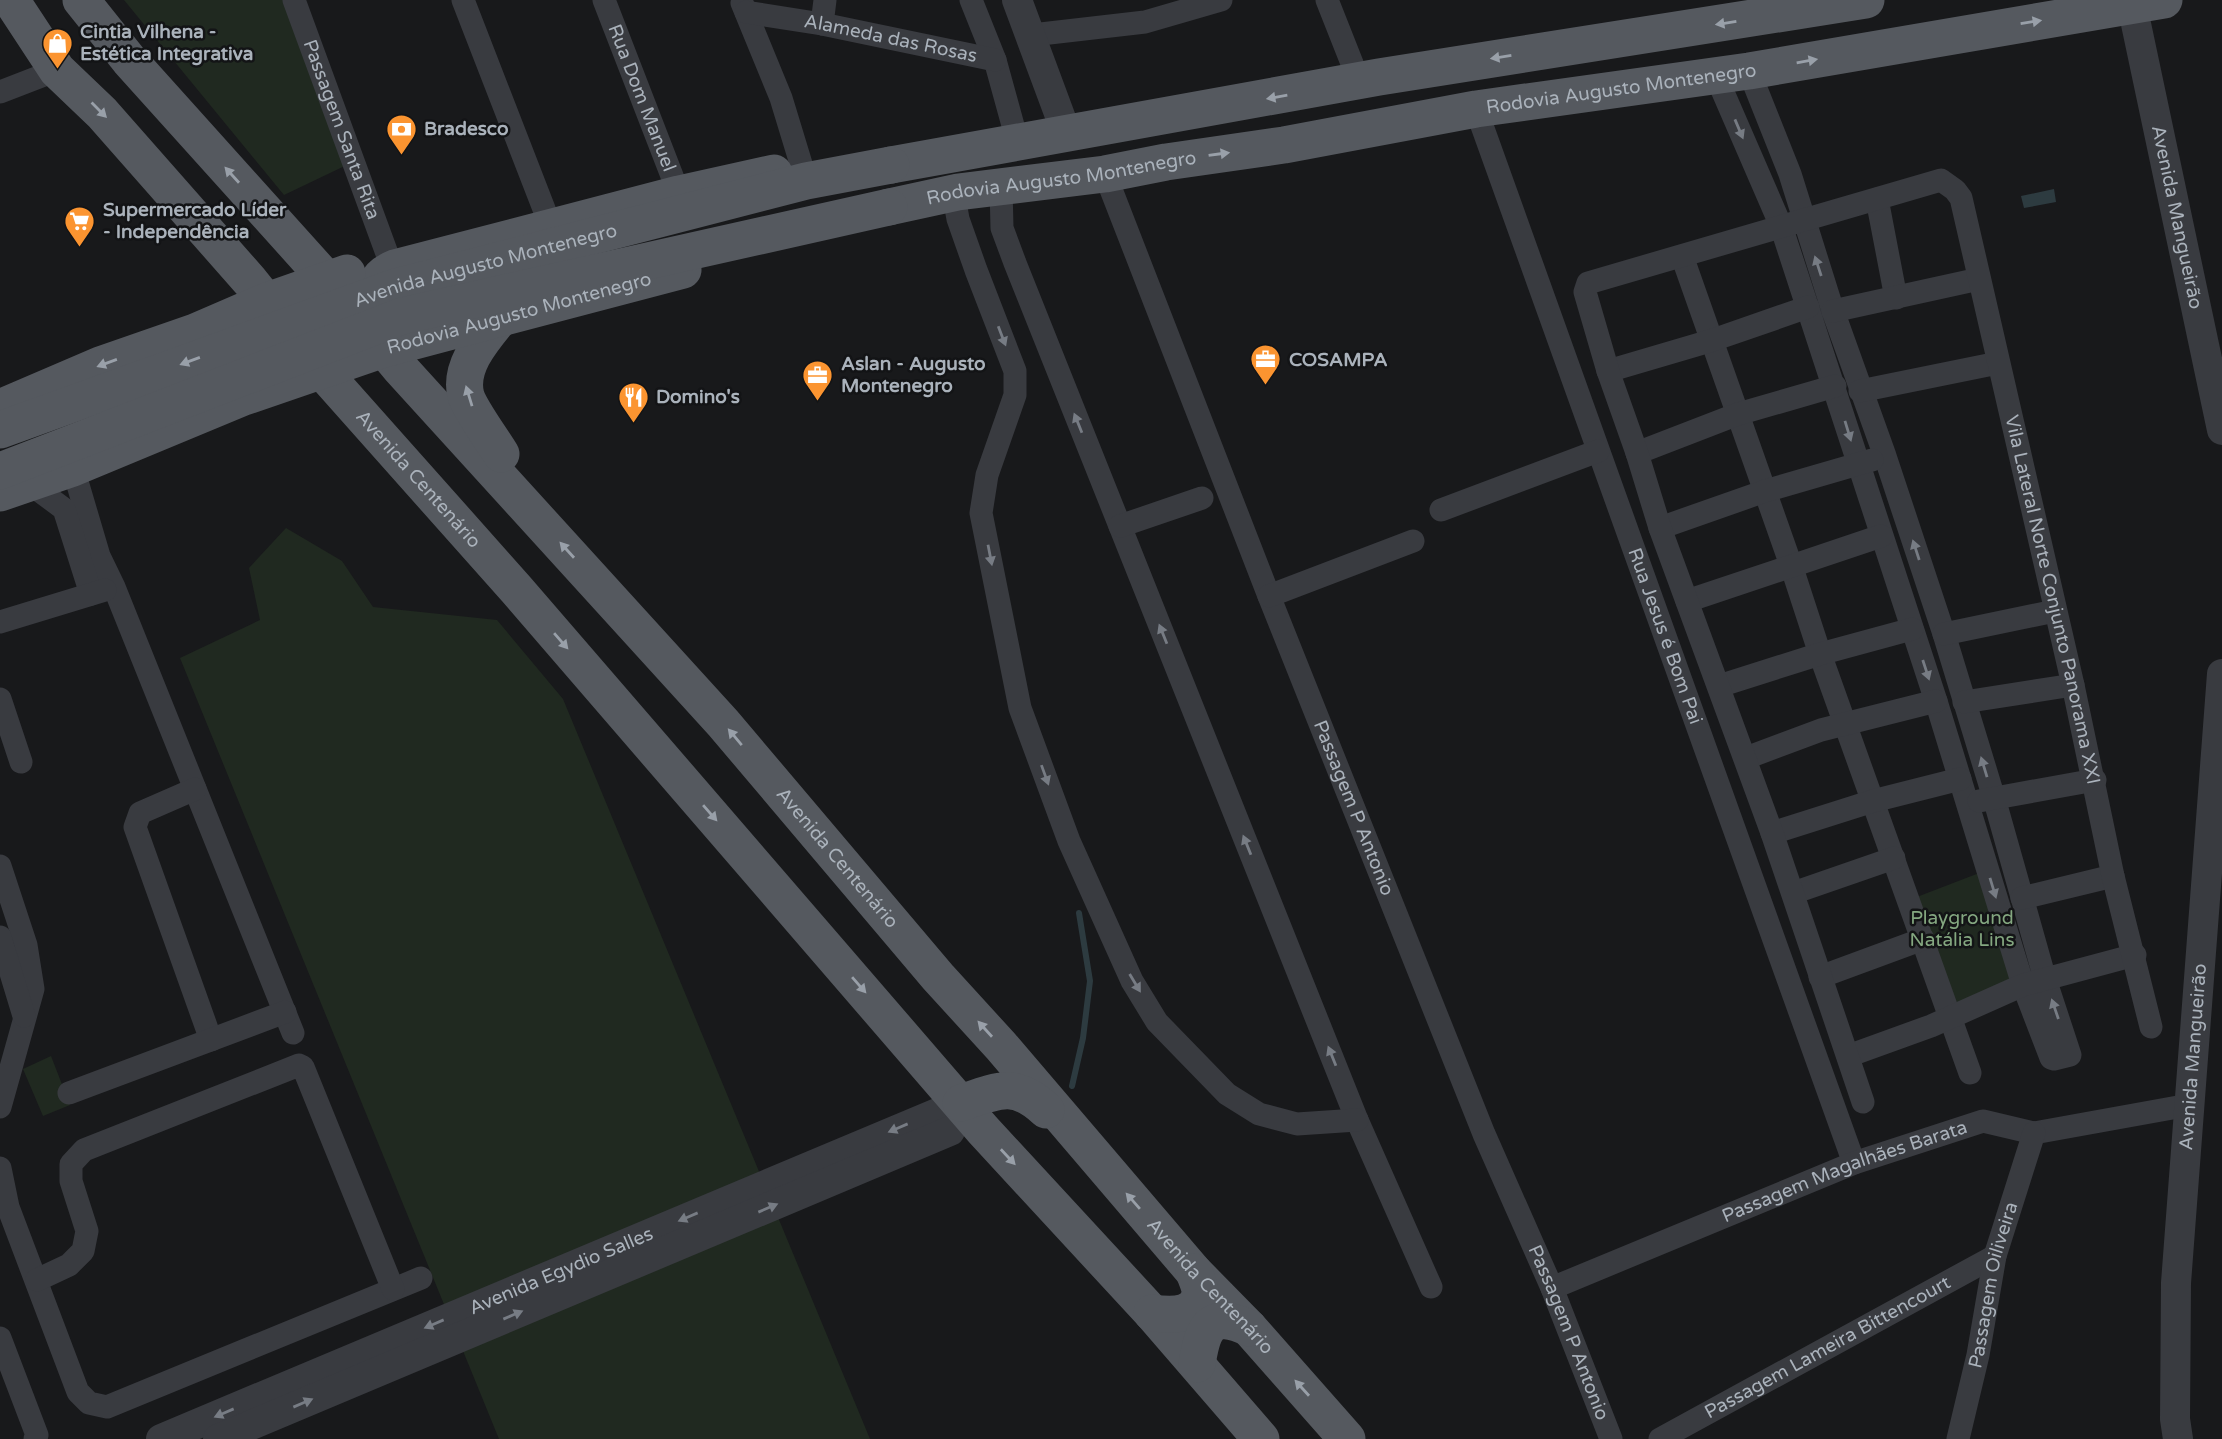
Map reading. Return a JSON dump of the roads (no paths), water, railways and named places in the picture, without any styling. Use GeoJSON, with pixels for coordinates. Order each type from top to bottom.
{"type":"FeatureCollection","features":[{"type":"Feature","properties":{"kind":"main road","name":"Avenida Centenário"},"geometry":{"type":"LineString","coordinates":[[10,0],[57,70],[102,113],[267,301],[323,372],[534,610],[965,1121],[1152,1313],[1261,1439]]}},
{"type":"Feature","properties":{"kind":"main road","name":"Avenida Centenário"},"geometry":{"type":"LineString","coordinates":[[80,0],[129,60],[327,280],[384,349],[723,723],[1194,1272],[1249,1328],[1348,1439]]}},
{"type":"Feature","properties":{"kind":"main road"},"geometry":{"type":"LineString","coordinates":[[522,500],[505,460],[466,397],[469,365],[490,320],[408,330],[392,327],[382,321],[372,294],[386,271],[679,194],[947,139],[1000,144],[1607,39],[1668,33],[1866,0]]}},
{"type":"Feature","properties":{"kind":"main road","name":"Rodovia Augusto Montenegro"},"geometry":{"type":"LineString","coordinates":[[10,483],[73,493],[244,397],[384,349],[700,265],[921,217],[957,197],[1001,187],[1105,174],[1284,145],[1476,109],[1733,73],[2148,3]]}},
{"type":"Feature","properties":{"kind":"main road","name":"Avenida Augusto Montenegro"},"geometry":{"type":"LineString","coordinates":[[0,430],[396,287],[806,181],[1000,144]]}},
{"type":"Feature","properties":{"kind":"main road","name":"Avenida Augusto Montenegro"},"geometry":{"type":"LineString","coordinates":[[10,483],[402,316],[889,206],[957,197]]}},
{"type":"Feature","properties":{"kind":"main road"},"geometry":{"type":"LineString","coordinates":[[0,408],[100,365],[195,332],[267,301],[389,259],[483,233],[538,231]]}},
{"type":"Feature","properties":{"kind":"main road"},"geometry":{"type":"LineString","coordinates":[[195,332],[240,327],[263,340],[273,364],[270,378],[244,397]]}},
{"type":"Feature","properties":{"kind":"main road"},"geometry":{"type":"LineString","coordinates":[[278,386],[306,393],[362,416]]}},
{"type":"Feature","properties":{"kind":"main road"},"geometry":{"type":"LineString","coordinates":[[965,1121],[1005,1090],[1017,1091],[1031,1096],[1085,1147]]}},
{"type":"Feature","properties":{"kind":"main road"},"geometry":{"type":"LineString","coordinates":[[1152,1313],[1174,1316],[1185,1313],[1196,1304],[1200,1293],[1194,1272]]}},
{"type":"Feature","properties":{"kind":"main road"},"geometry":{"type":"LineString","coordinates":[[1197,1364],[1200,1344],[1206,1330],[1215,1322],[1229,1319],[1249,1328]]}},
{"type":"Feature","properties":{"kind":"street","name":"Passagem Santa Rita"},"geometry":{"type":"LineString","coordinates":[[294,0],[389,259]]}},
{"type":"Feature","properties":{"kind":"street"},"geometry":{"type":"LineString","coordinates":[[463,0],[538,231]]}},
{"type":"Feature","properties":{"kind":"street","name":"Rua Dom Manuel"},"geometry":{"type":"LineString","coordinates":[[604,0],[679,194]]}},
{"type":"Feature","properties":{"kind":"street"},"geometry":{"type":"LineString","coordinates":[[822,24],[825,0]]}},
{"type":"Feature","properties":{"kind":"street"},"geometry":{"type":"LineString","coordinates":[[971,0],[995,60],[1000,144]]}},
{"type":"Feature","properties":{"kind":"street"},"geometry":{"type":"LineString","coordinates":[[1017,0],[1066,132]]}},
{"type":"Feature","properties":{"kind":"street"},"geometry":{"type":"LineString","coordinates":[[1032,35],[1145,22],[1221,0]]}},
{"type":"Feature","properties":{"kind":"street"},"geometry":{"type":"LineString","coordinates":[[1327,0],[1359,81]]}},
{"type":"Feature","properties":{"kind":"street","name":"Avenida Mangueirão"},"geometry":{"type":"LineString","coordinates":[[2148,3],[2222,430]]}},
{"type":"Feature","properties":{"kind":"street"},"geometry":{"type":"LineString","coordinates":[[743,6],[781,98],[802,167]]}},
{"type":"Feature","properties":{"kind":"street","name":"Alameda das Rosas"},"geometry":{"type":"LineString","coordinates":[[743,6],[995,60]]}},
{"type":"Feature","properties":{"kind":"street"},"geometry":{"type":"LineString","coordinates":[[0,92],[57,70]]}},
{"type":"Feature","properties":{"kind":"street"},"geometry":{"type":"LineString","coordinates":[[1733,73],[1790,174],[1833,311],[1944,634],[2022,898],[2034,982]]}},
{"type":"Feature","properties":{"kind":"street"},"geometry":{"type":"LineString","coordinates":[[1733,73],[1936,701],[1966,804],[2034,982]]}},
{"type":"Feature","properties":{"kind":"street","name":"Rua Jesus é Bom Pai"},"geometry":{"type":"LineString","coordinates":[[1476,109],[1854,1163]]}},
{"type":"Feature","properties":{"kind":"street","name":"Passagem P Antonio"},"geometry":{"type":"LineString","coordinates":[[1105,174],[1269,596],[1484,1134],[1552,1288],[1611,1439]]}},
{"type":"Feature","properties":{"kind":"street","name":"Vila Lateral Norte Conjunto Panorama XXI"},"geometry":{"type":"LineString","coordinates":[[1877,200],[1941,180],[1961,198],[2095,779],[2113,876],[2151,1027]]}},
{"type":"Feature","properties":{"kind":"street"},"geometry":{"type":"LineString","coordinates":[[1001,187],[1002,228],[1357,1120],[1431,1287]]}},
{"type":"Feature","properties":{"kind":"street"},"geometry":{"type":"LineString","coordinates":[[957,197],[965,240],[1015,371],[1015,396],[987,475],[981,513],[1020,708],[1069,841],[1132,981],[1157,1022],[1227,1094],[1259,1114],[1297,1124],[1357,1120]]}},
{"type":"Feature","properties":{"kind":"street"},"geometry":{"type":"LineString","coordinates":[[1863,1102],[1746,758],[1660,528],[1608,371],[1585,288],[1588,283],[1877,200],[1896,298]]}},
{"type":"Feature","properties":{"kind":"street"},"geometry":{"type":"LineString","coordinates":[[965,240],[1002,228]]}},
{"type":"Feature","properties":{"kind":"street"},"geometry":{"type":"LineString","coordinates":[[1682,256],[1820,654],[1970,1073]]}},
{"type":"Feature","properties":{"kind":"street"},"geometry":{"type":"LineString","coordinates":[[1833,311],[1979,279]]}},
{"type":"Feature","properties":{"kind":"street"},"geometry":{"type":"LineString","coordinates":[[1608,371],[1710,341],[1808,307]]}},
{"type":"Feature","properties":{"kind":"street"},"geometry":{"type":"LineString","coordinates":[[1015,371],[1054,361]]}},
{"type":"Feature","properties":{"kind":"street"},"geometry":{"type":"LineString","coordinates":[[1860,391],[1998,363]]}},
{"type":"Feature","properties":{"kind":"street"},"geometry":{"type":"LineString","coordinates":[[1637,453],[1738,414],[1835,386]]}},
{"type":"Feature","properties":{"kind":"street"},"geometry":{"type":"LineString","coordinates":[[1441,510],[1598,450]]}},
{"type":"Feature","properties":{"kind":"street"},"geometry":{"type":"LineString","coordinates":[[1660,528],[1765,491],[1885,456]]}},
{"type":"Feature","properties":{"kind":"street"},"geometry":{"type":"LineString","coordinates":[[69,1093],[211,1040],[289,1023],[114,587],[73,493]]}},
{"type":"Feature","properties":{"kind":"street"},"geometry":{"type":"LineString","coordinates":[[73,493],[91,594]]}},
{"type":"Feature","properties":{"kind":"street"},"geometry":{"type":"LineString","coordinates":[[1120,526],[1202,498]]}},
{"type":"Feature","properties":{"kind":"street"},"geometry":{"type":"LineString","coordinates":[[1687,601],[1881,536]]}},
{"type":"Feature","properties":{"kind":"street"},"geometry":{"type":"LineString","coordinates":[[1269,596],[1413,541]]}},
{"type":"Feature","properties":{"kind":"street"},"geometry":{"type":"LineString","coordinates":[[0,621],[114,587]]}},
{"type":"Feature","properties":{"kind":"street"},"geometry":{"type":"LineString","coordinates":[[1944,634],[2055,611]]}},
{"type":"Feature","properties":{"kind":"street"},"geometry":{"type":"LineString","coordinates":[[1719,686],[1912,629]]}},
{"type":"Feature","properties":{"kind":"street","name":"Avenida Mangueirão"},"geometry":{"type":"LineString","coordinates":[[2178,1439],[2175,1419],[2176,1283],[2222,674]]}},
{"type":"Feature","properties":{"kind":"street"},"geometry":{"type":"LineString","coordinates":[[1964,702],[2073,685]]}},
{"type":"Feature","properties":{"kind":"street"},"geometry":{"type":"LineString","coordinates":[[0,699],[22,762]]}},
{"type":"Feature","properties":{"kind":"street"},"geometry":{"type":"LineString","coordinates":[[1746,758],[1821,730],[1936,701]]}},
{"type":"Feature","properties":{"kind":"street"},"geometry":{"type":"LineString","coordinates":[[1772,833],[1960,779]]}},
{"type":"Feature","properties":{"kind":"street"},"geometry":{"type":"LineString","coordinates":[[1966,804],[2095,779]]}},
{"type":"Feature","properties":{"kind":"street"},"geometry":{"type":"LineString","coordinates":[[195,789],[141,813],[135,827],[211,1040]]}},
{"type":"Feature","properties":{"kind":"street"},"geometry":{"type":"LineString","coordinates":[[1793,893],[1894,858]]}},
{"type":"Feature","properties":{"kind":"street"},"geometry":{"type":"LineString","coordinates":[[0,866],[26,945],[33,989],[0,1107]]}},
{"type":"Feature","properties":{"kind":"street"},"geometry":{"type":"LineString","coordinates":[[2022,898],[2113,876]]}},
{"type":"Feature","properties":{"kind":"street"},"geometry":{"type":"LineString","coordinates":[[0,937],[4,963],[24,1016]]}},
{"type":"Feature","properties":{"kind":"street"},"geometry":{"type":"LineString","coordinates":[[1820,977],[1923,939]]}},
{"type":"Feature","properties":{"kind":"street"},"geometry":{"type":"LineString","coordinates":[[4,963],[26,945]]}},
{"type":"Feature","properties":{"kind":"street"},"geometry":{"type":"LineString","coordinates":[[1848,1056],[2034,982],[2135,955]]}},
{"type":"Feature","properties":{"kind":"street"},"geometry":{"type":"LineString","coordinates":[[37,1280],[69,1265],[83,1251],[87,1231],[71,1181],[71,1164],[84,1150],[296,1065],[303,1067],[393,1289]]}},
{"type":"Feature","properties":{"kind":"street","name":"Passagem Magalhães Barata"},"geometry":{"type":"LineString","coordinates":[[1552,1288],[1854,1163],[1983,1121],[2034,1133],[2189,1105]]}},
{"type":"Feature","properties":{"kind":"street","name":"Avenida Egydio Salles"},"geometry":{"type":"LineString","coordinates":[[161,1439],[965,1121]]}},
{"type":"Feature","properties":{"kind":"street","name":"Avenida Egydio Salles"},"geometry":{"type":"LineString","coordinates":[[218,1439],[965,1121]]}},
{"type":"Feature","properties":{"kind":"street","name":"Passagem Oiliveira"},"geometry":{"type":"LineString","coordinates":[[1958,1439],[1978,1354],[1994,1256],[2034,1133]]}},
{"type":"Feature","properties":{"kind":"street"},"geometry":{"type":"LineString","coordinates":[[0,1167],[8,1207],[78,1392],[89,1403],[107,1407],[421,1278]]}},
{"type":"Feature","properties":{"kind":"street","name":"Passagem Lameira Bittencourt"},"geometry":{"type":"LineString","coordinates":[[1660,1439],[1994,1256]]}},
{"type":"Feature","properties":{"kind":"street"},"geometry":{"type":"LineString","coordinates":[[0,1338],[37,1435],[36,1439]]}},
{"type":"Feature","properties":{"kind":"waterway"},"geometry":{"type":"LineString","coordinates":[[1072,1086],[1083,1038],[1090,981],[1079,913]]}},
{"type":"Feature","properties":{"kind":"place","name":"Cintia Vilhena - Estética Integrativa"},"geometry":{"type":"Point","coordinates":[57,70]}},
{"type":"Feature","properties":{"kind":"place","name":"Bradesco"},"geometry":{"type":"Point","coordinates":[401,156]}},
{"type":"Feature","properties":{"kind":"place","name":"Supermercado Líder - Independência"},"geometry":{"type":"Point","coordinates":[80,248]}},
{"type":"Feature","properties":{"kind":"place","name":"COSAMPA"},"geometry":{"type":"Point","coordinates":[1266,387]}},
{"type":"Feature","properties":{"kind":"place","name":"Aslan - Augusto Montenegro"},"geometry":{"type":"Point","coordinates":[818,402]}},
{"type":"Feature","properties":{"kind":"place","name":"Domino's"},"geometry":{"type":"Point","coordinates":[633,424]}},
{"type":"Feature","properties":{"kind":"park label","name":"Playground Natália Lins"},"geometry":{"type":"Point","coordinates":[1962,929]}}]}
